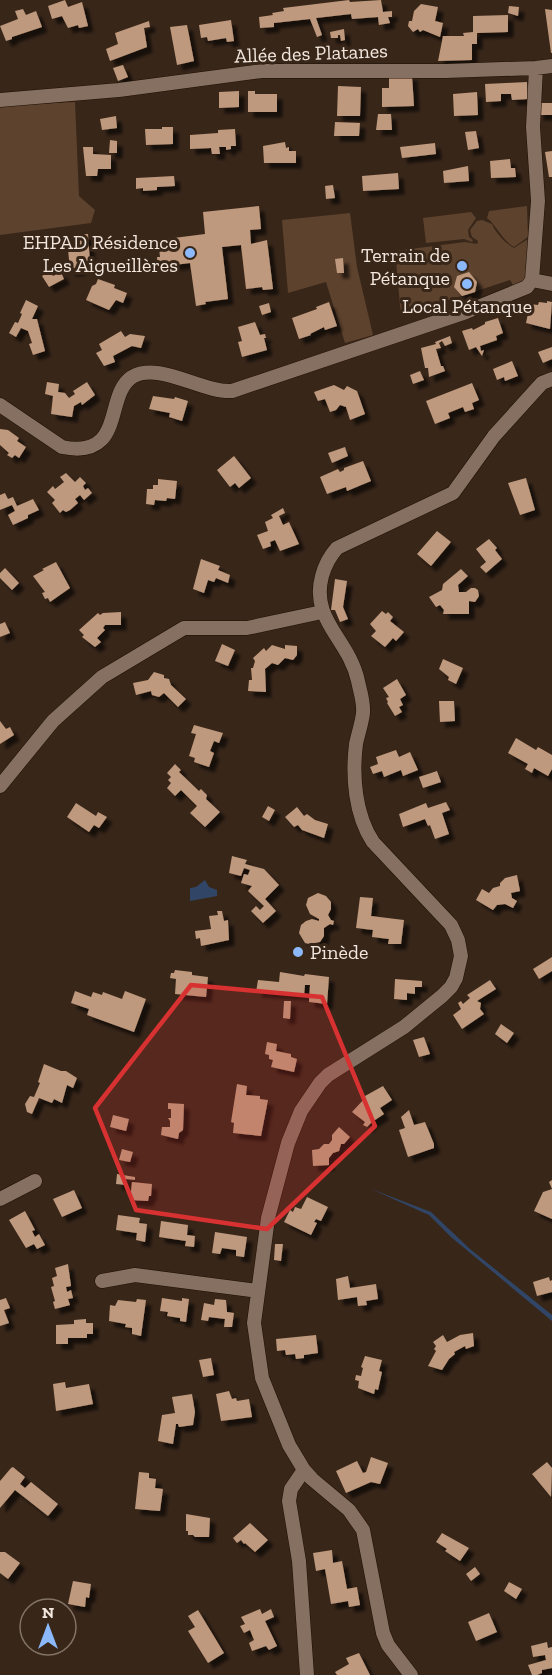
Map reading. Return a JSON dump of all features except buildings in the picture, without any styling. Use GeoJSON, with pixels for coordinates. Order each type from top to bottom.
{"type":"FeatureCollection","features":[{"type":"Feature","properties":{"kind":"street","name":"Allée des Platanes"},"geometry":{"type":"LineString","coordinates":[[0,100],[118,90],[262,70],[446,70],[552,66]]}},
{"type":"Feature","properties":{"kind":"street"},"geometry":{"type":"LineString","coordinates":[[0,405],[62,447],[85,448],[106,434],[123,389],[130,378],[137,375],[154,373],[221,392],[232,391],[466,312],[527,287],[532,280],[538,201],[533,127],[536,68]]}},
{"type":"Feature","properties":{"kind":"street"},"geometry":{"type":"LineString","coordinates":[[532,280],[552,284]]}},
{"type":"Feature","properties":{"kind":"street"},"geometry":{"type":"LineString","coordinates":[[411,1675],[388,1645],[383,1632],[363,1530],[349,1510],[304,1470],[289,1445],[262,1378],[255,1333],[258,1291],[271,1203],[288,1143],[307,1100],[328,1075],[404,1027],[442,996],[456,978],[461,956],[458,940],[451,925],[373,842],[365,828],[354,776],[356,744],[363,712],[358,682],[355,666],[348,652],[321,612],[320,583],[329,556],[337,548],[453,493],[494,436],[542,383],[552,379]]}},
{"type":"Feature","properties":{"kind":"street"},"geometry":{"type":"LineString","coordinates":[[0,786],[53,721],[102,677],[184,628],[247,628],[321,612]]}},
{"type":"Feature","properties":{"kind":"street"},"geometry":{"type":"LineString","coordinates":[[0,1199],[35,1181]]}},
{"type":"Feature","properties":{"kind":"street"},"geometry":{"type":"LineString","coordinates":[[102,1281],[135,1275],[258,1291]]}},
{"type":"Feature","properties":{"kind":"street"},"geometry":{"type":"LineString","coordinates":[[304,1470],[291,1489],[289,1501],[299,1562],[307,1675]]}},
{"type":"Feature","properties":{"kind":"highlighted area"},"geometry":{"type":"Polygon","coordinates":[[[191,985],[322,997],[375,1126],[267,1229],[136,1210],[95,1108],[191,985]]]}},
{"type":"Feature","properties":{"kind":"shaded area"},"geometry":{"type":"Polygon","coordinates":[[[75,102],[79,196],[95,210],[91,223],[0,235],[0,106],[75,102]]]}},
{"type":"Feature","properties":{"kind":"shaded area"},"geometry":{"type":"Polygon","coordinates":[[[527,206],[528,237],[514,247],[487,218],[489,211],[527,206]]]}},
{"type":"Feature","properties":{"kind":"shaded area"},"geometry":{"type":"Polygon","coordinates":[[[471,212],[476,218],[468,230],[472,242],[464,239],[426,243],[423,218],[471,212]]]}},
{"type":"Feature","properties":{"kind":"shaded area"},"geometry":{"type":"Polygon","coordinates":[[[350,213],[357,267],[373,335],[345,343],[326,282],[288,293],[282,220],[350,213]]]}},
{"type":"Feature","properties":{"kind":"shaded area","name":"Terrain de Pétanque"},"geometry":{"type":"Polygon","coordinates":[[[482,220],[492,224],[501,238],[514,248],[528,239],[528,281],[514,287],[510,280],[401,316],[395,251],[465,242],[477,244],[478,241],[472,237],[470,230],[477,221],[482,220]]]}},
{"type":"Feature","properties":{"kind":"water"},"geometry":{"type":"Polygon","coordinates":[[[205,880],[209,887],[217,890],[217,896],[190,901],[190,888],[196,887],[205,880]]]}},
{"type":"Feature","properties":{"kind":"water"},"geometry":{"type":"Polygon","coordinates":[[[371,1189],[431,1212],[470,1249],[552,1315],[552,1321],[451,1237],[429,1215],[371,1189]]]}},
{"type":"Feature","properties":{"kind":"place","name":"EHPAD Résidence Les Aigueillères"},"geometry":{"type":"Point","coordinates":[190,253]}},
{"type":"Feature","properties":{"kind":"place","name":"Terrain de Pétanque"},"geometry":{"type":"Point","coordinates":[462,266]}},
{"type":"Feature","properties":{"kind":"place","name":"Local Pétanque"},"geometry":{"type":"Point","coordinates":[467,284]}},
{"type":"Feature","properties":{"kind":"place","name":"Pinède"},"geometry":{"type":"Point","coordinates":[298,952]}}]}
